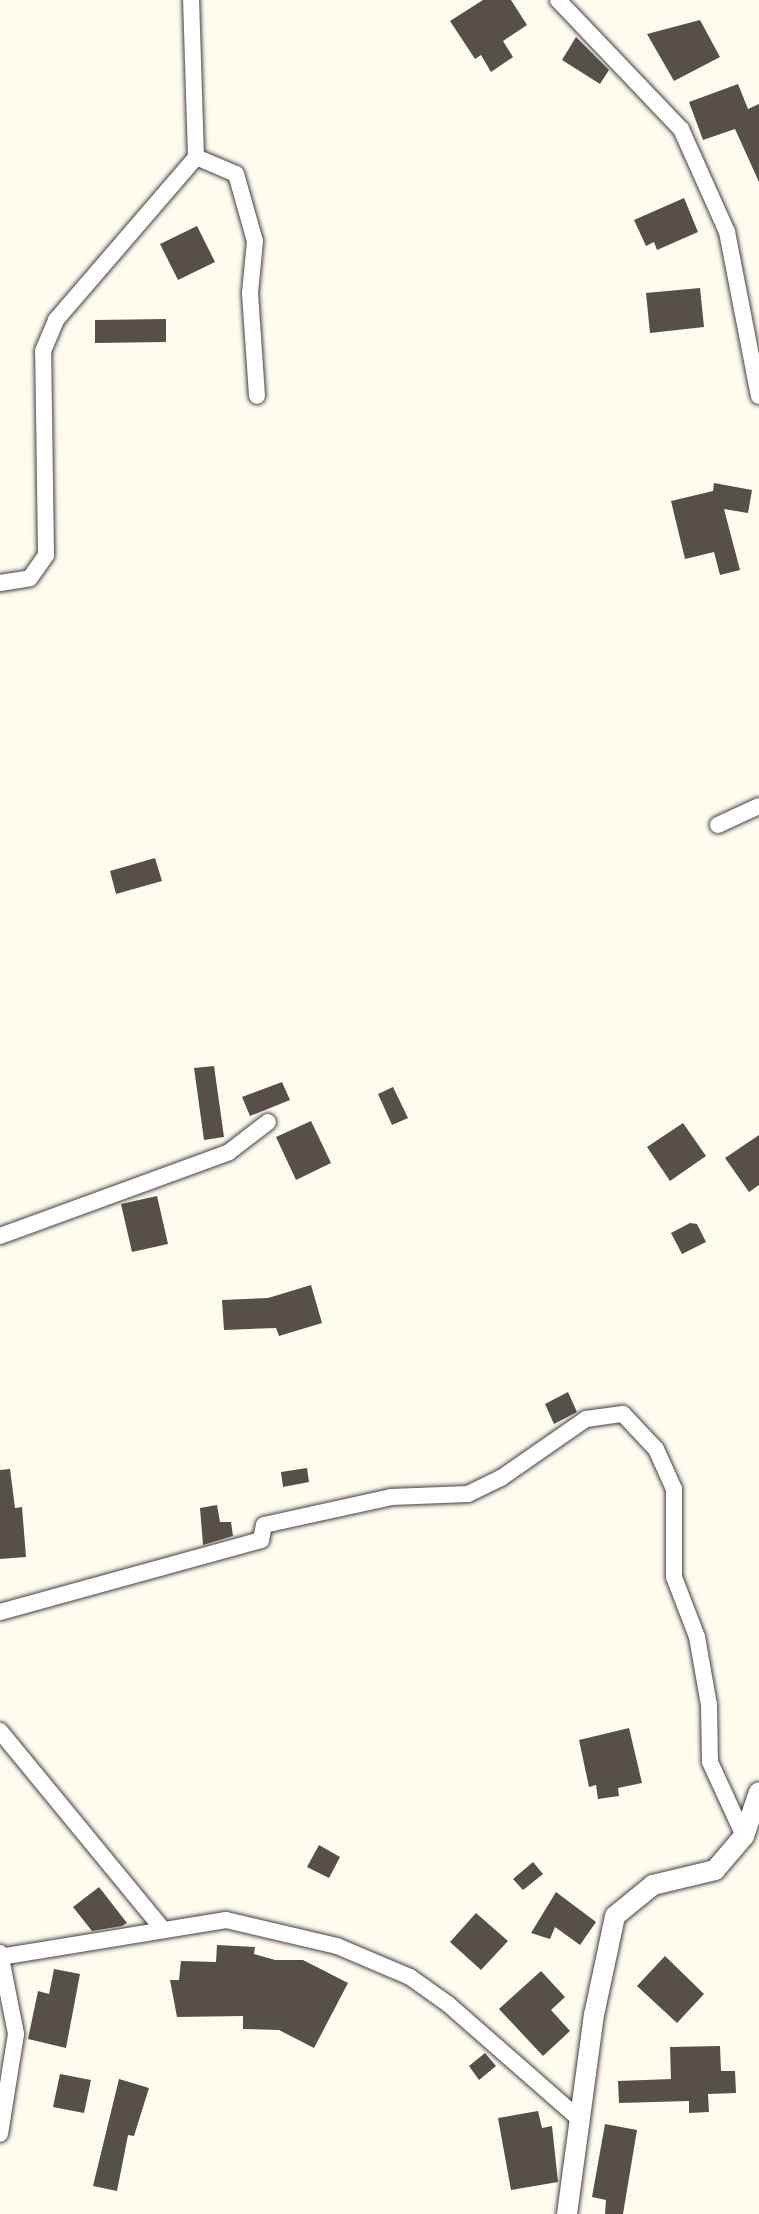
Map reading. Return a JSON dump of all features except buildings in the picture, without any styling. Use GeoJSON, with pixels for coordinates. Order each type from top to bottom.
{"type":"FeatureCollection","features":[{"type":"Feature","properties":{"kind":"street"},"geometry":{"type":"LineString","coordinates":[[0,583],[30,578],[46,555],[43,351],[56,320],[196,157],[191,0]]}},
{"type":"Feature","properties":{"kind":"street"},"geometry":{"type":"LineString","coordinates":[[558,0],[681,129],[727,232],[759,396]]}},
{"type":"Feature","properties":{"kind":"street"},"geometry":{"type":"LineString","coordinates":[[196,157],[236,174],[255,241],[250,293],[257,396]]}},
{"type":"Feature","properties":{"kind":"street"},"geometry":{"type":"LineString","coordinates":[[718,825],[759,806]]}},
{"type":"Feature","properties":{"kind":"street"},"geometry":{"type":"LineString","coordinates":[[0,1236],[229,1152],[268,1122]]}},
{"type":"Feature","properties":{"kind":"street"},"geometry":{"type":"LineString","coordinates":[[0,1612],[261,1540],[264,1525],[391,1497],[468,1494],[501,1478],[586,1419],[623,1414],[656,1449],[674,1489],[674,1577],[697,1637],[709,1705],[710,1762],[744,1836]]}},
{"type":"Feature","properties":{"kind":"street"},"geometry":{"type":"LineString","coordinates":[[0,1731],[161,1927]]}},
{"type":"Feature","properties":{"kind":"street"},"geometry":{"type":"LineString","coordinates":[[567,2214],[578,2118],[615,1916],[653,1885],[715,1870],[744,1836],[759,1792]]}},
{"type":"Feature","properties":{"kind":"street"},"geometry":{"type":"LineString","coordinates":[[0,2134],[16,2034],[1,1956],[161,1927],[226,1920],[337,1946],[410,1977],[514,2056],[578,2118]]}}]}
